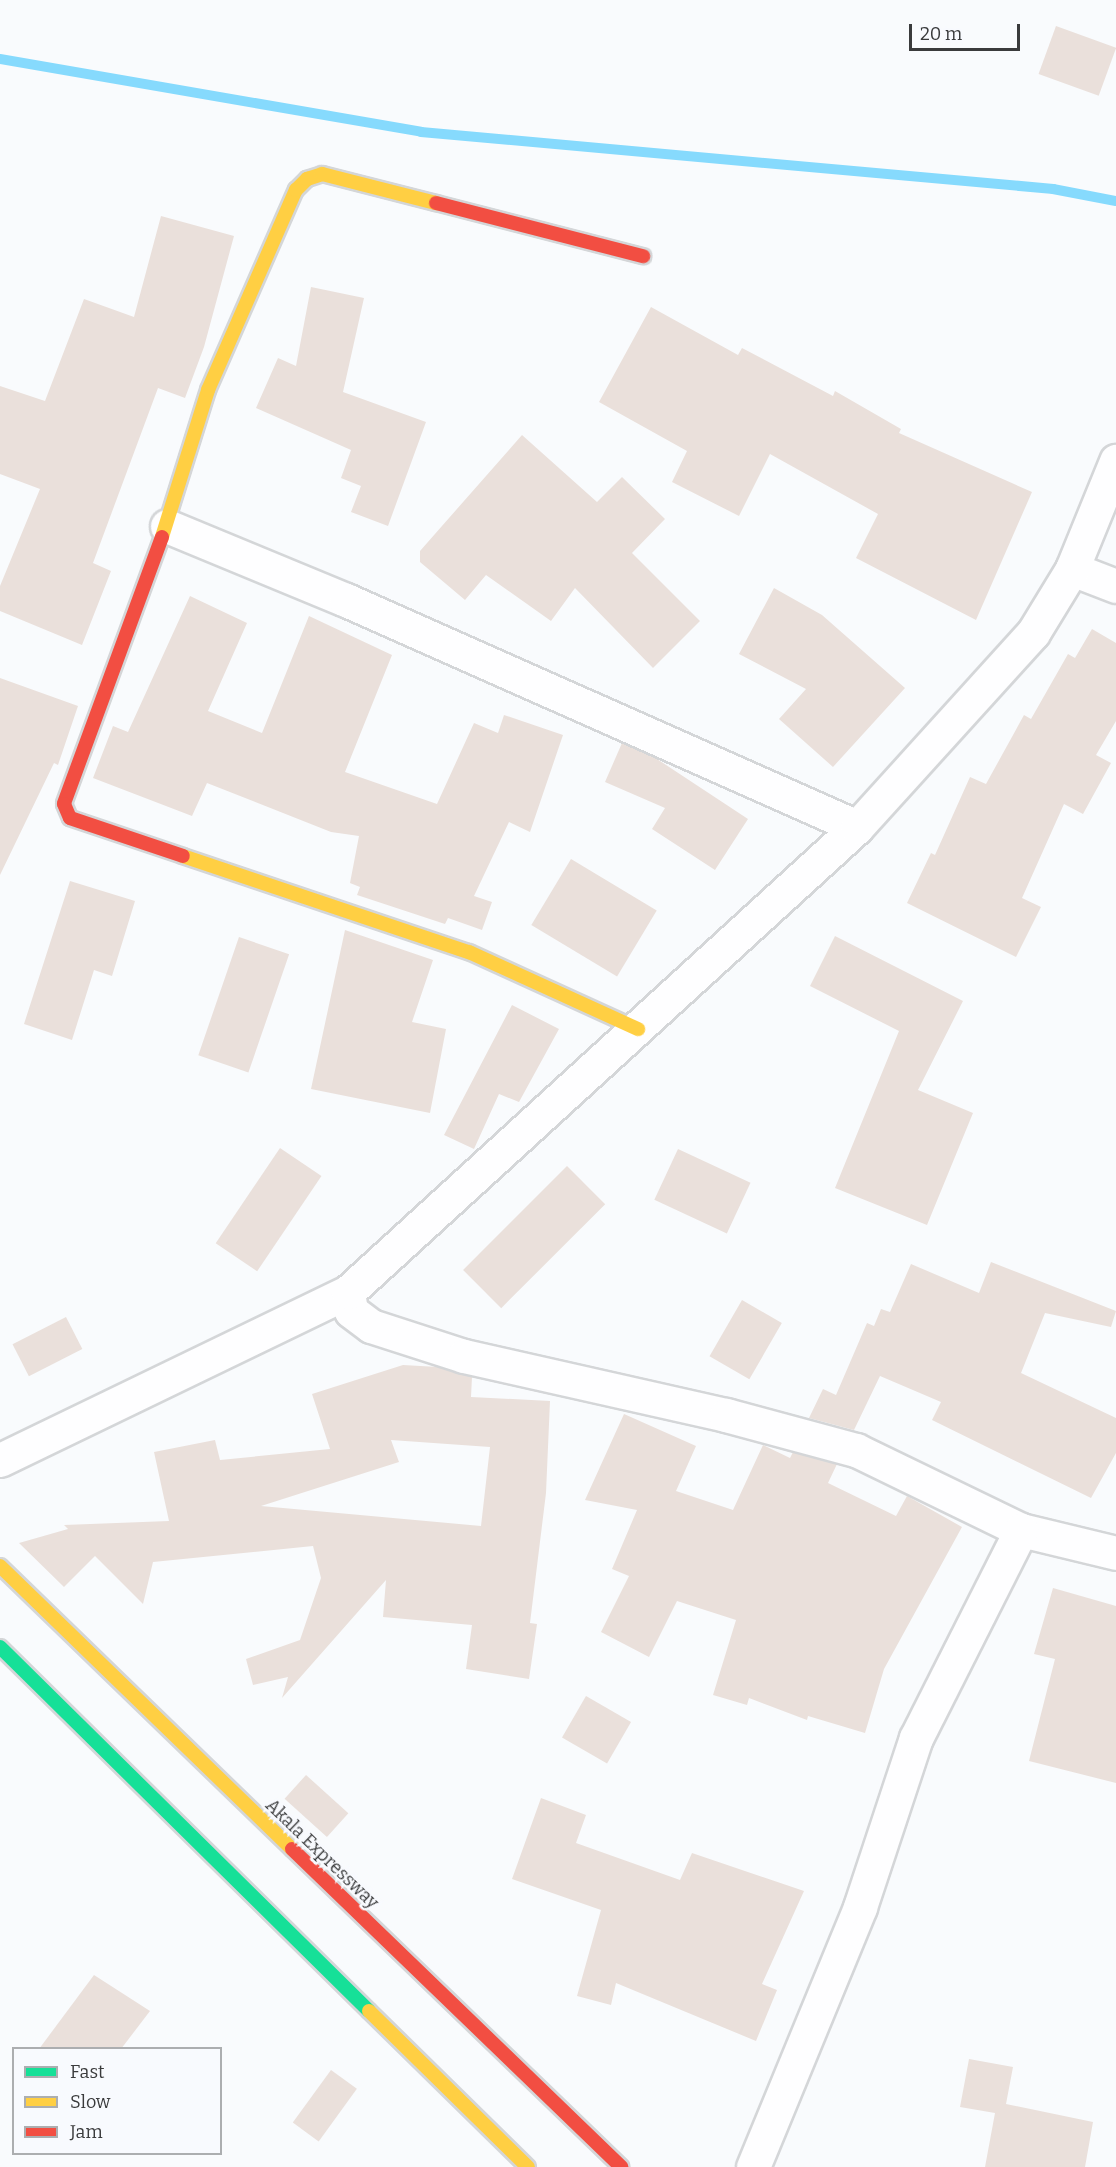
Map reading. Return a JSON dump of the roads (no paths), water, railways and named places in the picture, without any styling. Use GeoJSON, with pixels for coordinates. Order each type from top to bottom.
{"type":"FeatureCollection","features":[{"type":"Feature","properties":{"kind":"street"},"geometry":{"type":"LineString","coordinates":[[638,1029],[469,952],[70,818],[64,804],[167,526],[208,390],[296,190],[307,178],[322,174],[643,256]]}},
{"type":"Feature","properties":{"kind":"street"},"geometry":{"type":"LineString","coordinates":[[0,1460],[348,1292],[857,827],[1033,633],[1071,569],[1116,461]]}},
{"type":"Feature","properties":{"kind":"street"},"geometry":{"type":"LineString","coordinates":[[167,526],[346,600],[857,827]]}},
{"type":"Feature","properties":{"kind":"street"},"geometry":{"type":"LineString","coordinates":[[1071,569],[1116,586]]}},
{"type":"Feature","properties":{"kind":"street"},"geometry":{"type":"LineString","coordinates":[[348,1292],[351,1311],[371,1326],[464,1356],[726,1415],[856,1450],[1021,1530],[1116,1553]]}},
{"type":"Feature","properties":{"kind":"street"},"geometry":{"type":"LineString","coordinates":[[753,2167],[860,1906],[916,1738],[1021,1530]]}},
{"type":"Feature","properties":{"kind":"street","name":"Akala Expressway"},"geometry":{"type":"LineString","coordinates":[[0,1566],[621,2167]]}},
{"type":"Feature","properties":{"kind":"street"},"geometry":{"type":"LineString","coordinates":[[0,1647],[528,2167]]}},
{"type":"Feature","properties":{"kind":"waterway"},"geometry":{"type":"LineString","coordinates":[[0,59],[421,132],[1053,189],[1116,201]]}}]}
